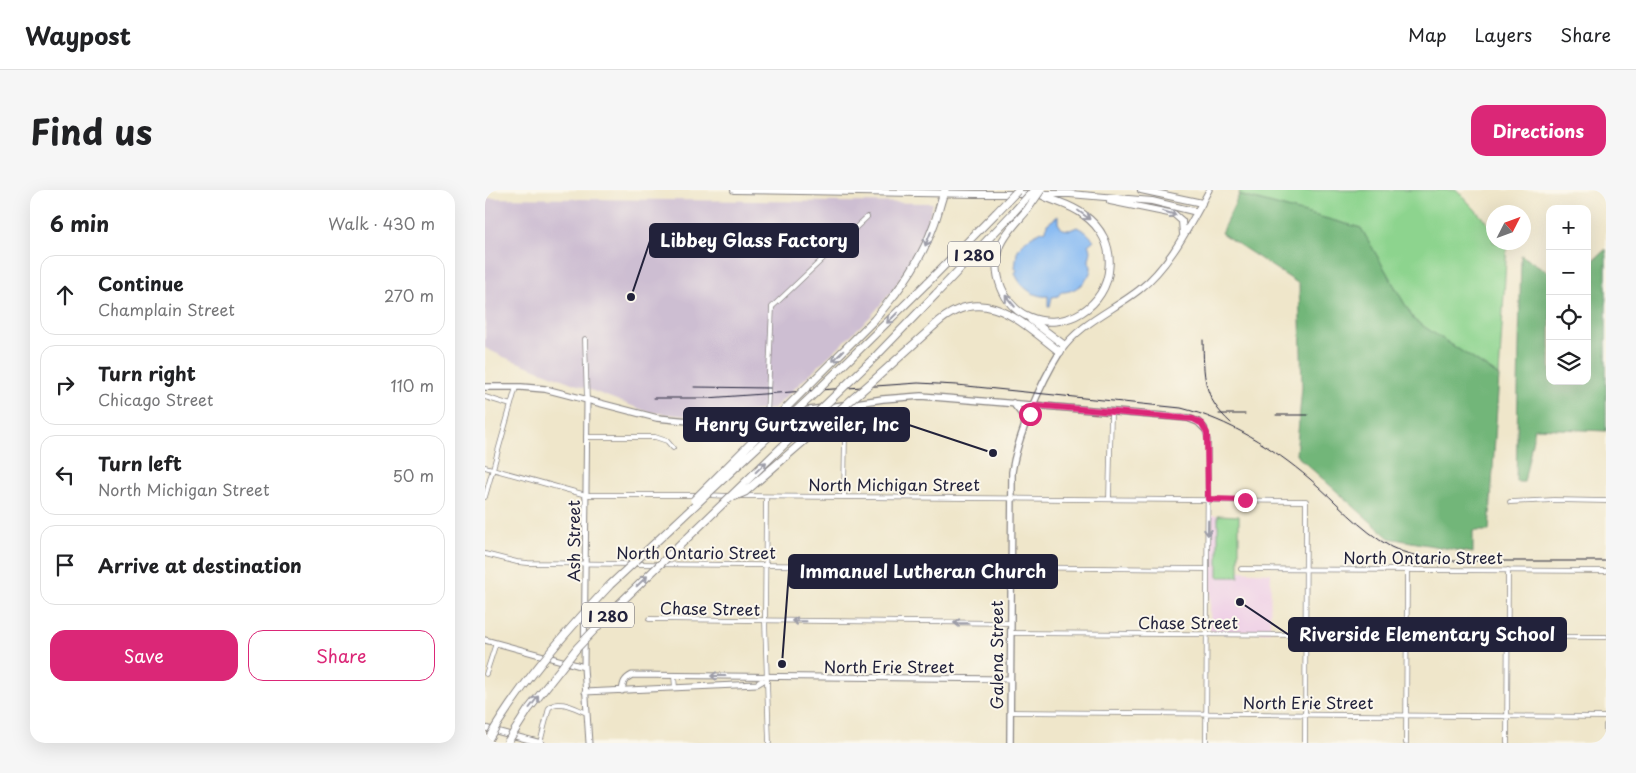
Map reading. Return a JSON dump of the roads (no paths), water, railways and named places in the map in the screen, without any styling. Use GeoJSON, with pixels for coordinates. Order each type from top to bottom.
{"type":"FeatureCollection","features":[{"type":"Feature","properties":{"kind":"highway","name":"I 280"},"geometry":{"type":"LineString","coordinates":[[486,743],[533,671],[561,637],[611,585],[813,395],[1018,190]]}},
{"type":"Feature","properties":{"kind":"highway"},"geometry":{"type":"LineString","coordinates":[[1023,314],[1036,320],[1055,321],[1078,315],[1100,296],[1108,276],[1109,251],[1103,236],[1096,226],[1078,210],[1038,191],[1027,210],[1001,245],[997,261],[998,277],[1001,288],[1009,302],[1062,348]]}},
{"type":"Feature","properties":{"kind":"highway","name":"I 280"},"geometry":{"type":"LineString","coordinates":[[507,743],[533,704],[577,648],[619,604],[877,355],[1013,214],[1038,191]]}},
{"type":"Feature","properties":{"kind":"highway"},"geometry":{"type":"LineString","coordinates":[[611,585],[874,320],[913,270],[933,229],[944,192]]}},
{"type":"Feature","properties":{"kind":"highway"},"geometry":{"type":"LineString","coordinates":[[726,501],[745,492],[945,316],[957,310],[975,306],[993,308],[1015,316],[1062,348]]}},
{"type":"Feature","properties":{"kind":"main road"},"geometry":{"type":"LineString","coordinates":[[734,190],[1038,191],[1152,201],[1197,212]]}},
{"type":"Feature","properties":{"kind":"main road"},"geometry":{"type":"LineString","coordinates":[[1141,190],[1202,203]]}},
{"type":"Feature","properties":{"kind":"main road"},"geometry":{"type":"LineString","coordinates":[[1069,194],[1174,214],[1182,221],[1183,234]]}},
{"type":"Feature","properties":{"kind":"main road","name":"Galena Street"},"geometry":{"type":"LineString","coordinates":[[1010,743],[1011,498],[1013,465],[1025,425],[1062,348],[1086,325],[1146,284],[1163,266],[1202,203]]}},
{"type":"Feature","properties":{"kind":"main road"},"geometry":{"type":"LineString","coordinates":[[485,387],[531,387],[545,389],[657,418],[710,423],[921,396],[1188,418],[1199,422],[1204,428]]}},
{"type":"Feature","properties":{"kind":"main road"},"geometry":{"type":"LineString","coordinates":[[1013,403],[1021,413],[1025,425]]}},
{"type":"Feature","properties":{"kind":"street","name":"Galena Street"},"geometry":{"type":"LineString","coordinates":[[1202,203],[1209,190]]}},
{"type":"Feature","properties":{"kind":"street"},"geometry":{"type":"LineString","coordinates":[[770,416],[771,307],[867,217]]}},
{"type":"Feature","properties":{"kind":"street","name":"Ash Street"},"geometry":{"type":"LineString","coordinates":[[585,339],[587,401],[584,667],[589,743]]}},
{"type":"Feature","properties":{"kind":"street"},"geometry":{"type":"LineString","coordinates":[[485,497],[515,387]]}},
{"type":"Feature","properties":{"kind":"street"},"geometry":{"type":"LineString","coordinates":[[485,397],[511,405]]}},
{"type":"Feature","properties":{"kind":"street"},"geometry":{"type":"LineString","coordinates":[[1109,499],[1111,413]]}},
{"type":"Feature","properties":{"kind":"street"},"geometry":{"type":"LineString","coordinates":[[1204,428],[1208,440],[1206,743]]}},
{"type":"Feature","properties":{"kind":"street"},"geometry":{"type":"LineString","coordinates":[[844,496],[845,432],[889,431]]}},
{"type":"Feature","properties":{"kind":"street"},"geometry":{"type":"LineString","coordinates":[[586,437],[655,437],[667,441],[673,448]]}},
{"type":"Feature","properties":{"kind":"street","name":"North Michigan Street"},"geometry":{"type":"LineString","coordinates":[[485,467],[585,495],[1306,501],[1306,569]]}},
{"type":"Feature","properties":{"kind":"street"},"geometry":{"type":"LineString","coordinates":[[766,497],[765,621],[769,743]]}},
{"type":"Feature","properties":{"kind":"street"},"geometry":{"type":"LineString","coordinates":[[1510,502],[1555,500],[1606,501]]}},
{"type":"Feature","properties":{"kind":"street","name":"North Ontario Street"},"geometry":{"type":"LineString","coordinates":[[485,554],[517,562],[585,564],[1207,569]]}},
{"type":"Feature","properties":{"kind":"street","name":"North Ontario Street"},"geometry":{"type":"LineString","coordinates":[[1241,569],[1606,571]]}},
{"type":"Feature","properties":{"kind":"street"},"geometry":{"type":"LineString","coordinates":[[1305,743],[1306,569]]}},
{"type":"Feature","properties":{"kind":"street"},"geometry":{"type":"LineString","coordinates":[[1406,743],[1407,570]]}},
{"type":"Feature","properties":{"kind":"street"},"geometry":{"type":"LineString","coordinates":[[1507,743],[1508,570]]}},
{"type":"Feature","properties":{"kind":"street","name":"Chase Street"},"geometry":{"type":"LineString","coordinates":[[649,619],[1010,623]]}},
{"type":"Feature","properties":{"kind":"street","name":"Chase Street"},"geometry":{"type":"LineString","coordinates":[[1010,633],[1606,637]]}},
{"type":"Feature","properties":{"kind":"street"},"geometry":{"type":"LineString","coordinates":[[485,640],[584,667]]}},
{"type":"Feature","properties":{"kind":"street"},"geometry":{"type":"LineString","coordinates":[[486,674],[496,643]]}},
{"type":"Feature","properties":{"kind":"street","name":"North Erie Street"},"geometry":{"type":"LineString","coordinates":[[622,692],[623,682],[632,675],[750,676],[767,678],[1010,679]]}},
{"type":"Feature","properties":{"kind":"street"},"geometry":{"type":"LineString","coordinates":[[674,676],[675,688]]}},
{"type":"Feature","properties":{"kind":"street","name":"North Erie Street"},"geometry":{"type":"LineString","coordinates":[[585,692],[622,692],[757,684],[767,678]]}},
{"type":"Feature","properties":{"kind":"street"},"geometry":{"type":"LineString","coordinates":[[485,728],[540,743],[549,708],[553,704],[559,703],[587,713]]}},
{"type":"Feature","properties":{"kind":"street","name":"North Erie Street"},"geometry":{"type":"LineString","coordinates":[[1010,712],[1606,717]]}},
{"type":"Feature","properties":{"kind":"street"},"geometry":{"type":"LineString","coordinates":[[1606,725],[1606,743]]}},
{"type":"Feature","properties":{"kind":"water"},"geometry":{"type":"Polygon","coordinates":[[[1058,216],[1058,223],[1062,229],[1070,230],[1077,227],[1094,240],[1088,245],[1091,250],[1089,261],[1091,269],[1090,274],[1080,286],[1052,297],[1050,306],[1048,306],[1048,296],[1038,295],[1024,287],[1017,278],[1015,273],[1017,270],[1015,268],[1019,248],[1033,235],[1046,230],[1047,224],[1058,216]]]}},
{"type":"Feature","properties":{"kind":"railway"},"geometry":{"type":"LineString","coordinates":[[1203,340],[1205,375],[1210,395],[1231,423]]}},
{"type":"Feature","properties":{"kind":"railway"},"geometry":{"type":"LineString","coordinates":[[654,398],[707,398],[918,383],[957,385],[1181,408],[1233,427],[1281,456],[1310,479],[1369,532],[1402,552],[1438,561],[1606,561]]}},
{"type":"Feature","properties":{"kind":"railway"},"geometry":{"type":"LineString","coordinates":[[694,387],[770,388]]}},
{"type":"Feature","properties":{"kind":"railway"},"geometry":{"type":"LineString","coordinates":[[1219,414],[1245,414]]}},
{"type":"Feature","properties":{"kind":"railway"},"geometry":{"type":"LineString","coordinates":[[1276,415],[1308,415]]}},
{"type":"Feature","properties":{"kind":"place","name":"Libbey Glass Factory"},"geometry":{"type":"Point","coordinates":[631,297]}},
{"type":"Feature","properties":{"kind":"place","name":"Henry Gurtzweiler, Inc"},"geometry":{"type":"Point","coordinates":[993,453]}},
{"type":"Feature","properties":{"kind":"place","name":"Riverside Elementary School"},"geometry":{"type":"Point","coordinates":[1240,602]}},
{"type":"Feature","properties":{"kind":"place","name":"Immanuel Lutheran Church"},"geometry":{"type":"Point","coordinates":[782,664]}}]}
